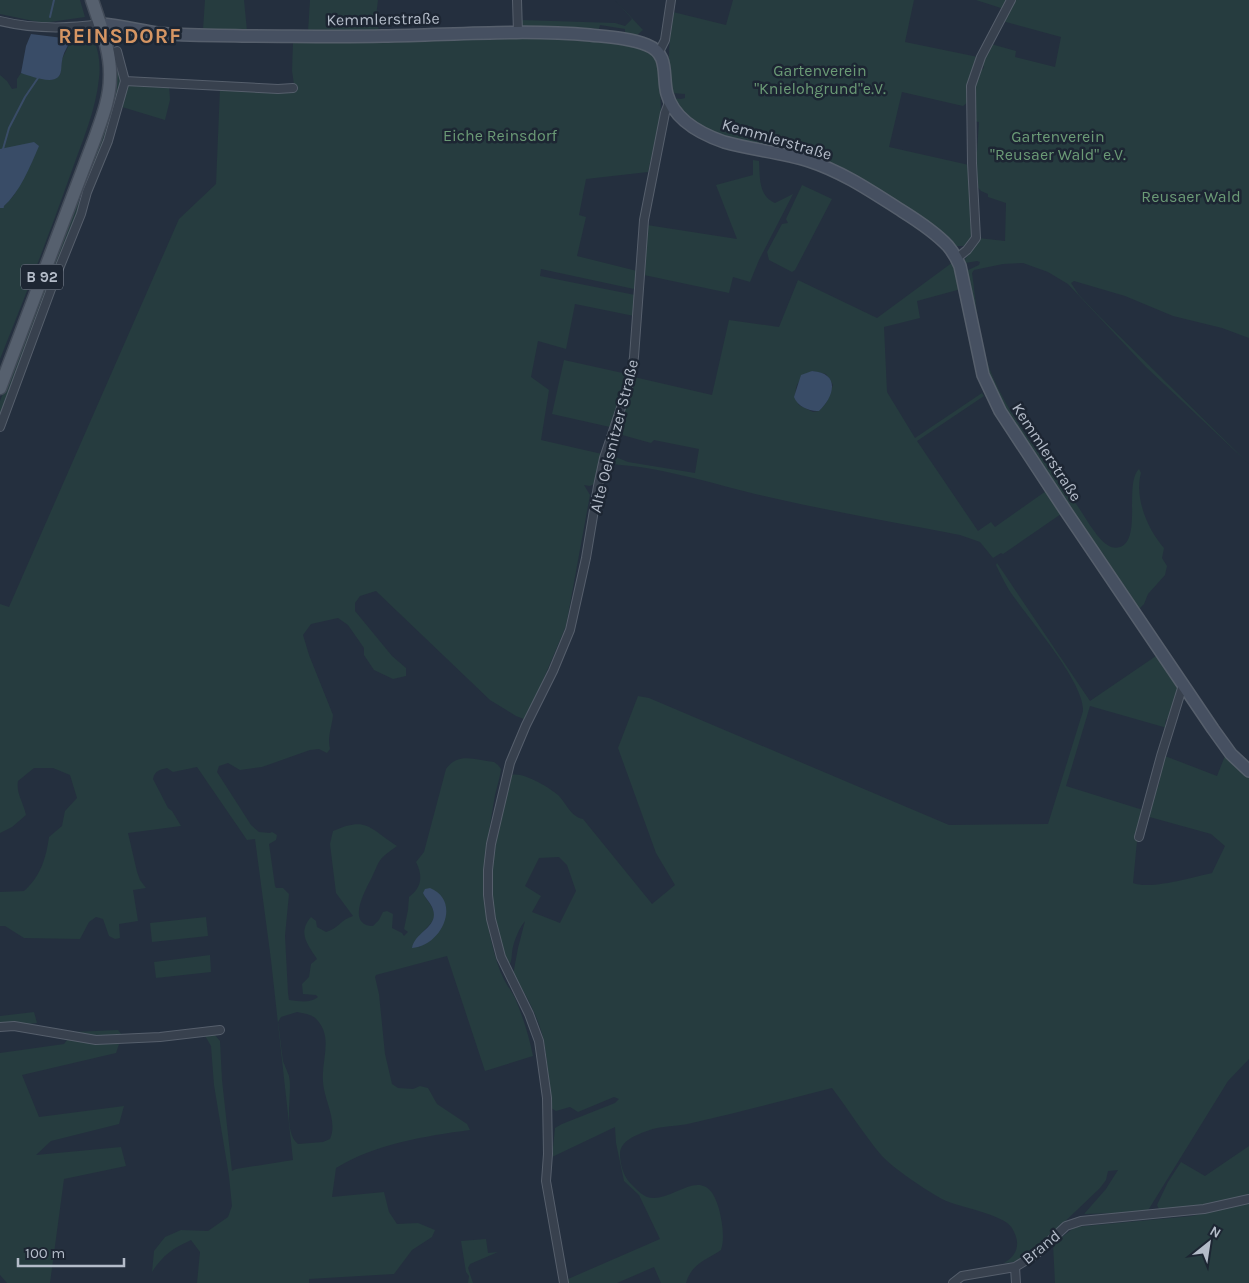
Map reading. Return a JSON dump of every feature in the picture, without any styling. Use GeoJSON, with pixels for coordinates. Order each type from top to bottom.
{"type":"FeatureCollection","features":[{"type":"Feature","properties":{"kind":"main road","name":"B 92"},"geometry":{"type":"LineString","coordinates":[[0,388],[81,191],[108,97],[110,65],[108,52],[92,0]]}},
{"type":"Feature","properties":{"kind":"street"},"geometry":{"type":"LineString","coordinates":[[517,0],[518,32]]}},
{"type":"Feature","properties":{"kind":"street"},"geometry":{"type":"LineString","coordinates":[[658,52],[665,40],[671,0]]}},
{"type":"Feature","properties":{"kind":"street"},"geometry":{"type":"LineString","coordinates":[[957,258],[968,250],[976,238],[972,163],[971,86],[981,57],[1011,0]]}},
{"type":"Feature","properties":{"kind":"street"},"geometry":{"type":"LineString","coordinates":[[0,21],[22,26],[45,28],[100,24]]}},
{"type":"Feature","properties":{"kind":"street","name":"Kemmlerstraße"},"geometry":{"type":"LineString","coordinates":[[100,24],[158,33],[208,35],[384,36],[562,32],[624,39],[649,45],[658,52],[664,62],[666,86],[670,100],[674,109],[688,124],[710,137],[806,160],[846,177],[924,225],[948,245],[957,258],[963,276],[983,375],[1000,411],[1231,754],[1249,771]]}},
{"type":"Feature","properties":{"kind":"street"},"geometry":{"type":"LineString","coordinates":[[0,428],[51,289],[81,214],[81,191],[115,121],[125,81],[117,51]]}},
{"type":"Feature","properties":{"kind":"street"},"geometry":{"type":"LineString","coordinates":[[125,81],[293,88]]}},
{"type":"Feature","properties":{"kind":"street","name":"Alte Oelsnitzer Straße"},"geometry":{"type":"LineString","coordinates":[[564,1283],[546,1181],[548,1154],[547,1098],[539,1041],[522,997],[501,957],[491,919],[488,895],[491,844],[501,799],[516,747],[556,664],[570,630],[582,578],[604,458],[630,380],[634,358],[644,220],[665,113],[670,100]]}},
{"type":"Feature","properties":{"kind":"street"},"geometry":{"type":"LineString","coordinates":[[1139,837],[1161,756],[1184,685]]}},
{"type":"Feature","properties":{"kind":"street"},"geometry":{"type":"LineString","coordinates":[[0,1028],[14,1026],[96,1040],[160,1037],[220,1030]]}},
{"type":"Feature","properties":{"kind":"street","name":"Brand"},"geometry":{"type":"LineString","coordinates":[[953,1283],[962,1276],[1015,1267],[1034,1255],[1066,1226],[1081,1221],[1204,1209],[1249,1199]]}},
{"type":"Feature","properties":{"kind":"street","name":"Brand"},"geometry":{"type":"LineString","coordinates":[[1015,1267],[1016,1283]]}},
{"type":"Feature","properties":{"kind":"green space"},"geometry":{"type":"Polygon","coordinates":[[[0,0],[80,0],[85,17],[43,23],[0,14],[0,0]]]}},
{"type":"Feature","properties":{"kind":"green space"},"geometry":{"type":"Polygon","coordinates":[[[205,0],[244,0],[247,31],[203,30],[205,0]]]}},
{"type":"Feature","properties":{"kind":"green space"},"geometry":{"type":"Polygon","coordinates":[[[310,0],[378,0],[376,17],[379,31],[308,32],[310,0]]]}},
{"type":"Feature","properties":{"kind":"green space"},"geometry":{"type":"Polygon","coordinates":[[[615,0],[643,30],[636,36],[625,33],[625,29],[600,25],[599,29],[529,26],[529,29],[526,29],[521,20],[615,23],[625,26],[632,19],[615,0]]]}},
{"type":"Feature","properties":{"kind":"green space","name":"Gartenverein \"Knielohgrund\"e.V."},"geometry":{"type":"Polygon","coordinates":[[[733,0],[914,0],[905,42],[978,57],[967,84],[968,102],[963,106],[902,92],[889,147],[969,165],[973,235],[972,239],[965,246],[955,246],[839,169],[712,135],[687,119],[673,98],[685,98],[685,94],[671,93],[669,52],[673,12],[726,25],[733,0]]]}},
{"type":"Feature","properties":{"kind":"green space"},"geometry":{"type":"Polygon","coordinates":[[[976,0],[1008,0],[1004,9],[976,0]]]}},
{"type":"Feature","properties":{"kind":"green space"},"geometry":{"type":"Polygon","coordinates":[[[1013,0],[1249,0],[1249,338],[1222,328],[1173,316],[1125,296],[1074,281],[1071,283],[1079,295],[1099,316],[1249,464],[1146,367],[1068,284],[1048,272],[1023,263],[1003,264],[974,270],[972,273],[978,323],[984,352],[991,372],[1010,411],[1095,532],[1110,547],[1120,547],[1127,542],[1132,523],[1135,476],[1139,469],[1141,473],[1139,493],[1141,503],[1148,523],[1164,548],[1162,558],[1167,566],[1165,575],[1148,594],[1144,604],[1139,609],[1134,607],[1013,425],[985,373],[966,271],[979,265],[980,262],[965,263],[964,261],[978,238],[1005,241],[1006,203],[988,197],[988,194],[981,191],[975,184],[973,157],[977,151],[979,122],[972,121],[971,96],[978,71],[984,67],[982,63],[991,44],[1016,51],[1015,57],[1055,67],[1061,37],[1002,21],[1013,0]]]}},
{"type":"Feature","properties":{"kind":"green space"},"geometry":{"type":"Polygon","coordinates":[[[83,31],[91,33],[100,67],[92,114],[54,220],[0,359],[0,206],[3,207],[14,195],[32,162],[0,149],[0,75],[12,89],[17,88],[17,79],[21,73],[52,80],[60,75],[62,59],[75,33],[83,31]]]}},
{"type":"Feature","properties":{"kind":"green space","name":"Eiche Reinsdorf"},"geometry":{"type":"Polygon","coordinates":[[[558,36],[604,39],[646,49],[657,59],[661,115],[648,172],[586,179],[579,215],[586,217],[577,256],[637,271],[634,289],[541,269],[540,276],[635,295],[634,316],[575,304],[566,349],[538,341],[531,377],[549,390],[541,440],[602,454],[596,483],[590,486],[584,485],[590,495],[566,626],[538,692],[524,719],[490,700],[376,591],[360,596],[355,603],[355,611],[392,656],[406,668],[406,676],[393,679],[374,670],[364,655],[364,648],[348,625],[338,618],[311,624],[303,635],[333,715],[329,736],[330,749],[327,753],[319,749],[310,750],[262,767],[240,770],[228,763],[219,766],[217,772],[251,825],[259,832],[272,832],[277,835],[276,840],[269,844],[275,886],[276,888],[283,888],[289,894],[285,936],[289,1000],[304,1002],[318,997],[316,995],[303,994],[302,984],[309,977],[311,964],[317,959],[305,939],[304,934],[307,923],[311,917],[316,921],[317,927],[326,932],[353,916],[336,893],[330,844],[333,831],[353,824],[361,824],[373,829],[397,846],[384,855],[378,863],[362,898],[359,913],[360,920],[365,924],[373,926],[383,912],[387,911],[393,914],[392,928],[404,936],[408,932],[404,929],[409,897],[417,889],[420,881],[420,872],[416,862],[424,852],[446,769],[456,760],[467,758],[494,762],[498,765],[501,769],[495,795],[486,857],[485,903],[489,932],[497,963],[518,1005],[533,1056],[485,1071],[447,956],[376,975],[385,1054],[392,1084],[398,1088],[413,1089],[420,1086],[428,1088],[437,1104],[467,1124],[470,1130],[401,1142],[351,1160],[336,1168],[332,1197],[384,1192],[389,1212],[397,1224],[418,1223],[435,1230],[432,1237],[412,1250],[394,1274],[309,1279],[309,1283],[197,1283],[200,1252],[191,1240],[169,1253],[152,1272],[154,1251],[165,1237],[181,1230],[208,1231],[228,1217],[232,1206],[214,1085],[211,1046],[204,1034],[214,1034],[220,1041],[222,1080],[232,1171],[293,1160],[271,960],[255,839],[247,840],[197,767],[173,772],[167,768],[160,770],[156,772],[153,779],[168,808],[181,826],[128,833],[137,872],[146,888],[133,890],[138,921],[119,924],[120,938],[115,939],[109,936],[103,919],[96,917],[89,922],[80,939],[24,938],[5,926],[0,926],[0,892],[24,891],[35,879],[42,866],[49,837],[62,826],[65,811],[77,798],[70,775],[53,768],[34,768],[18,781],[19,794],[26,815],[12,827],[0,833],[0,604],[9,607],[179,219],[216,184],[220,88],[295,91],[292,71],[293,42],[558,36]],[[425,897],[434,911],[434,916],[418,939],[419,948],[445,907],[425,897]],[[297,1012],[281,1017],[278,1022],[283,1061],[290,1083],[290,1130],[298,1144],[323,1142],[330,1139],[332,1132],[332,1118],[323,1082],[325,1035],[314,1017],[297,1012]]]}},
{"type":"Feature","properties":{"kind":"green space"},"geometry":{"type":"Polygon","coordinates":[[[115,55],[122,83],[115,116],[86,186],[84,186],[115,91],[115,55]]]}},
{"type":"Feature","properties":{"kind":"green space"},"geometry":{"type":"Polygon","coordinates":[[[133,83],[169,85],[170,100],[165,120],[122,107],[127,86],[133,83]]]}},
{"type":"Feature","properties":{"kind":"green space"},"geometry":{"type":"Polygon","coordinates":[[[753,160],[759,161],[761,185],[765,196],[769,200],[775,203],[793,194],[759,260],[750,282],[733,277],[729,293],[644,275],[647,225],[737,239],[716,185],[753,175],[753,160]]]}},
{"type":"Feature","properties":{"kind":"green space"},"geometry":{"type":"Polygon","coordinates":[[[802,185],[832,199],[795,270],[792,272],[769,260],[767,252],[782,224],[788,223],[786,219],[802,185]]]}},
{"type":"Feature","properties":{"kind":"green space"},"geometry":{"type":"Polygon","coordinates":[[[77,199],[80,204],[79,213],[0,424],[0,401],[77,199]]]}},
{"type":"Feature","properties":{"kind":"green space"},"geometry":{"type":"Polygon","coordinates":[[[953,262],[961,289],[917,301],[920,318],[884,327],[887,392],[915,438],[982,393],[984,396],[917,441],[978,531],[991,522],[995,527],[1046,491],[1061,514],[1003,554],[1001,553],[993,558],[980,542],[960,535],[796,503],[669,472],[606,464],[611,462],[611,455],[628,462],[695,473],[699,449],[654,440],[651,443],[615,433],[634,377],[712,395],[729,320],[779,327],[798,280],[877,318],[953,262]],[[812,371],[802,378],[796,389],[799,405],[813,412],[819,411],[826,403],[833,385],[826,374],[812,371]]]}},
{"type":"Feature","properties":{"kind":"green space"},"geometry":{"type":"Polygon","coordinates":[[[564,360],[627,374],[610,427],[552,414],[564,360]]]}},
{"type":"Feature","properties":{"kind":"green space"},"geometry":{"type":"Polygon","coordinates":[[[997,563],[1090,701],[1156,656],[1179,688],[1170,718],[1166,720],[1167,728],[1090,706],[1066,786],[1143,810],[1136,838],[1133,883],[1141,885],[1161,884],[1212,873],[1225,846],[1211,834],[1146,816],[1154,788],[1158,787],[1165,756],[1217,776],[1225,756],[1249,778],[1249,1059],[1228,1081],[1147,1212],[1084,1214],[1106,1189],[1118,1170],[1108,1171],[1106,1180],[1100,1188],[1055,1231],[1030,1253],[1016,1262],[1004,1263],[1009,1260],[1017,1248],[1015,1233],[1007,1223],[990,1215],[942,1199],[894,1167],[875,1148],[832,1088],[692,1123],[653,1129],[629,1139],[621,1149],[622,1167],[629,1182],[643,1195],[657,1198],[697,1185],[706,1187],[713,1194],[722,1224],[723,1240],[721,1250],[695,1267],[686,1283],[661,1283],[654,1267],[617,1283],[568,1283],[568,1279],[660,1239],[639,1195],[624,1181],[616,1143],[615,1127],[552,1157],[555,1128],[615,1103],[619,1099],[614,1097],[578,1112],[570,1107],[556,1111],[551,1108],[542,1034],[532,1007],[513,975],[525,921],[515,940],[508,967],[494,929],[491,888],[493,848],[509,776],[514,774],[527,777],[558,795],[575,816],[583,819],[652,904],[675,885],[656,853],[618,748],[638,696],[649,698],[949,825],[1048,824],[1083,711],[1081,699],[1065,667],[1009,590],[996,565],[997,563]],[[559,857],[539,858],[525,886],[541,896],[532,912],[560,923],[576,891],[567,865],[559,857]]]}},
{"type":"Feature","properties":{"kind":"green space"},"geometry":{"type":"Polygon","coordinates":[[[206,917],[208,936],[152,942],[150,923],[206,917]]]}},
{"type":"Feature","properties":{"kind":"green space"},"geometry":{"type":"Polygon","coordinates":[[[210,955],[211,972],[156,978],[154,962],[210,955]]]}},
{"type":"Feature","properties":{"kind":"green space"},"geometry":{"type":"Polygon","coordinates":[[[34,1012],[37,1023],[0,1027],[0,1016],[34,1012]]]}},
{"type":"Feature","properties":{"kind":"green space"},"geometry":{"type":"Polygon","coordinates":[[[118,1030],[122,1035],[116,1053],[22,1075],[39,1117],[124,1106],[119,1124],[51,1141],[36,1155],[121,1147],[126,1166],[64,1179],[50,1283],[7,1283],[0,1275],[0,1053],[64,1044],[73,1032],[118,1030]]]}},
{"type":"Feature","properties":{"kind":"green space"},"geometry":{"type":"Polygon","coordinates":[[[1249,1146],[1249,1195],[1210,1205],[1160,1211],[1157,1205],[1168,1182],[1181,1162],[1205,1176],[1249,1146]]]}},
{"type":"Feature","properties":{"kind":"green space"},"geometry":{"type":"Polygon","coordinates":[[[1249,1203],[1249,1283],[1055,1283],[1053,1244],[1075,1227],[1192,1216],[1249,1203]]]}},
{"type":"Feature","properties":{"kind":"green space"},"geometry":{"type":"Polygon","coordinates":[[[486,1239],[488,1253],[498,1252],[470,1264],[468,1268],[473,1283],[468,1283],[469,1276],[466,1272],[461,1241],[486,1239]]]}},
{"type":"Feature","properties":{"kind":"water"},"geometry":{"type":"Polygon","coordinates":[[[31,34],[71,39],[63,55],[60,74],[56,79],[41,79],[21,73],[26,46],[31,34]]]}},
{"type":"Feature","properties":{"kind":"water"},"geometry":{"type":"Polygon","coordinates":[[[34,142],[39,146],[24,179],[9,201],[3,207],[0,206],[0,149],[34,142]]]}},
{"type":"Feature","properties":{"kind":"water"},"geometry":{"type":"Polygon","coordinates":[[[812,371],[827,376],[831,381],[831,393],[819,411],[804,408],[794,397],[801,375],[812,371]]]}},
{"type":"Feature","properties":{"kind":"water"},"geometry":{"type":"Polygon","coordinates":[[[430,888],[440,894],[445,903],[444,922],[432,940],[412,948],[414,942],[433,919],[432,907],[423,893],[425,889],[430,888]]]}},
{"type":"Feature","properties":{"kind":"waterway"},"geometry":{"type":"LineString","coordinates":[[50,17],[54,0]]}},
{"type":"Feature","properties":{"kind":"waterway"},"geometry":{"type":"LineString","coordinates":[[3,149],[9,128],[25,97],[38,78]]}},
{"type":"Feature","properties":{"kind":"district","name":"REINSDORF"},"geometry":{"type":"Point","coordinates":[120,36]}},
{"type":"Feature","properties":{"kind":"park label","name":"Gartenverein \"Reusaer Wald\" e.V."},"geometry":{"type":"Point","coordinates":[1058,145]}},
{"type":"Feature","properties":{"kind":"park label","name":"Reusaer Wald"},"geometry":{"type":"Point","coordinates":[1191,196]}}]}
